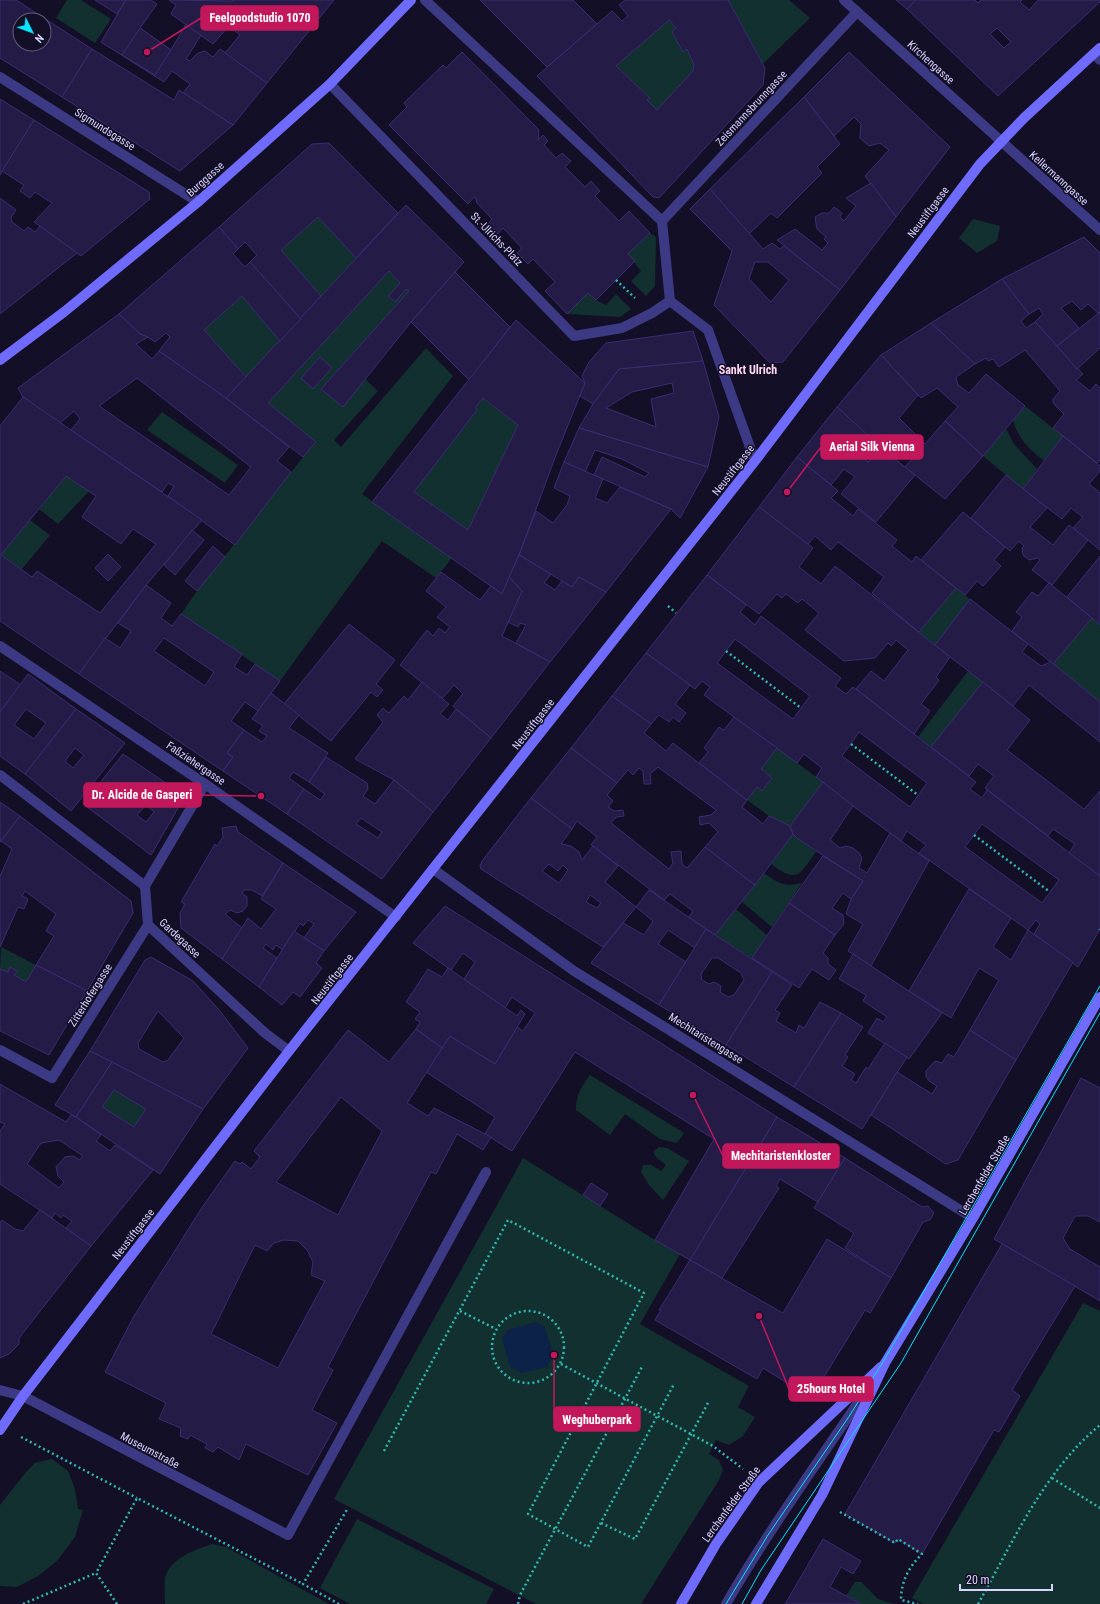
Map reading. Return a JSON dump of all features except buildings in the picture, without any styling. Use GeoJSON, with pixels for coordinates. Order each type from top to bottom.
{"type":"FeatureCollection","features":[{"type":"Feature","properties":{"kind":"main road","name":"Burggasse"},"geometry":{"type":"LineString","coordinates":[[0,360],[64,312],[198,202],[330,84],[411,0]]}},
{"type":"Feature","properties":{"kind":"main road","name":"Neustiftgasse"},"geometry":{"type":"LineString","coordinates":[[1,1428],[23,1396],[289,1051],[755,461],[980,164],[1024,118],[1098,54]]}},
{"type":"Feature","properties":{"kind":"main road","name":"Lerchenfelder Straße"},"geometry":{"type":"LineString","coordinates":[[756,1604],[822,1494],[885,1363],[974,1218],[1100,996]]}},
{"type":"Feature","properties":{"kind":"main road","name":"Lerchenfelder Straße"},"geometry":{"type":"LineString","coordinates":[[681,1604],[716,1544],[759,1482],[885,1363]]}},
{"type":"Feature","properties":{"kind":"street"},"geometry":{"type":"LineString","coordinates":[[425,0],[662,221],[670,301],[708,330],[755,461]]}},
{"type":"Feature","properties":{"kind":"street","name":"Kirchengasse"},"geometry":{"type":"LineString","coordinates":[[844,0],[1002,142]]}},
{"type":"Feature","properties":{"kind":"street","name":"Zeismannsbrunngasse"},"geometry":{"type":"LineString","coordinates":[[662,221],[857,12]]}},
{"type":"Feature","properties":{"kind":"street","name":"Sigmundsgasse"},"geometry":{"type":"LineString","coordinates":[[0,77],[198,202]]}},
{"type":"Feature","properties":{"kind":"street","name":"St.-Ulrichs-Platz"},"geometry":{"type":"LineString","coordinates":[[330,84],[574,336],[622,328],[652,313],[670,301]]}},
{"type":"Feature","properties":{"kind":"street","name":"Kellermanngasse"},"geometry":{"type":"LineString","coordinates":[[1002,142],[1100,230]]}},
{"type":"Feature","properties":{"kind":"street","name":"Faßziehergasse"},"geometry":{"type":"LineString","coordinates":[[0,646],[205,784],[396,917]]}},
{"type":"Feature","properties":{"kind":"street"},"geometry":{"type":"LineString","coordinates":[[0,775],[145,886],[205,784]]}},
{"type":"Feature","properties":{"kind":"street","name":"Mechitaristengasse"},"geometry":{"type":"LineString","coordinates":[[433,869],[574,971],[974,1218]]}},
{"type":"Feature","properties":{"kind":"street","name":"Gardegasse"},"geometry":{"type":"LineString","coordinates":[[145,886],[148,925],[265,1033],[289,1051]]}},
{"type":"Feature","properties":{"kind":"street","name":"Zitterhofergasse"},"geometry":{"type":"LineString","coordinates":[[0,1050],[52,1078],[148,925]]}},
{"type":"Feature","properties":{"kind":"street","name":"Museumstraße"},"geometry":{"type":"LineString","coordinates":[[0,1390],[23,1396],[288,1535],[486,1172]]}},
{"type":"Feature","properties":{"kind":"street","name":"Lerchenfelder Straße"},"geometry":{"type":"LineString","coordinates":[[726,1604],[789,1503],[885,1363]]}},
{"type":"Feature","properties":{"kind":"path"},"geometry":{"type":"LineString","coordinates":[[726,651],[801,708]]}},
{"type":"Feature","properties":{"kind":"path"},"geometry":{"type":"LineString","coordinates":[[851,744],[918,795]]}},
{"type":"Feature","properties":{"kind":"path"},"geometry":{"type":"LineString","coordinates":[[974,835],[1050,892]]}},
{"type":"Feature","properties":{"kind":"path"},"geometry":{"type":"LineString","coordinates":[[384,1450],[508,1220],[644,1293],[528,1514],[588,1547],[674,1384]]}},
{"type":"Feature","properties":{"kind":"path"},"geometry":{"type":"LineString","coordinates":[[460,1311],[496,1329]]}},
{"type":"Feature","properties":{"kind":"path"},"geometry":{"type":"LineString","coordinates":[[521,1312],[540,1313],[551,1318],[559,1328],[564,1339],[564,1352],[561,1364],[554,1373],[544,1380],[533,1384],[522,1384],[510,1379],[501,1373],[494,1363],[492,1340],[496,1329],[504,1319],[521,1312]]}},
{"type":"Feature","properties":{"kind":"path"},"geometry":{"type":"LineString","coordinates":[[561,1364],[713,1446],[759,1482]]}},
{"type":"Feature","properties":{"kind":"path"},"geometry":{"type":"LineString","coordinates":[[518,1604],[520,1595],[643,1365]]}},
{"type":"Feature","properties":{"kind":"path"},"geometry":{"type":"LineString","coordinates":[[601,1523],[635,1539],[709,1401]]}},
{"type":"Feature","properties":{"kind":"path"},"geometry":{"type":"LineString","coordinates":[[978,1604],[1031,1508],[1080,1441],[1100,1425]]}},
{"type":"Feature","properties":{"kind":"path"},"geometry":{"type":"LineString","coordinates":[[1,1428],[339,1604]]}},
{"type":"Feature","properties":{"kind":"path"},"geometry":{"type":"LineString","coordinates":[[1052,1478],[1100,1508]]}},
{"type":"Feature","properties":{"kind":"path"},"geometry":{"type":"LineString","coordinates":[[23,1604],[96,1572],[137,1498]]}},
{"type":"Feature","properties":{"kind":"path"},"geometry":{"type":"LineString","coordinates":[[303,1584],[348,1508]]}},
{"type":"Feature","properties":{"kind":"path"},"geometry":{"type":"LineString","coordinates":[[840,1512],[895,1543],[898,1539],[922,1554],[912,1565],[901,1586],[901,1600],[918,1604]]}},
{"type":"Feature","properties":{"kind":"path"},"geometry":{"type":"LineString","coordinates":[[96,1572],[117,1604]]}},
{"type":"Feature","properties":{"kind":"green space"},"geometry":{"type":"Polygon","coordinates":[[[67,0],[81,0],[111,19],[95,43],[56,18],[67,0]]]}},
{"type":"Feature","properties":{"kind":"green space"},"geometry":{"type":"Polygon","coordinates":[[[728,0],[789,0],[810,18],[763,64],[728,0]]]}},
{"type":"Feature","properties":{"kind":"green space"},"geometry":{"type":"Polygon","coordinates":[[[669,20],[676,28],[683,52],[687,49],[694,65],[693,71],[657,110],[647,100],[650,98],[616,66],[669,20]]]}},
{"type":"Feature","properties":{"kind":"green space"},"geometry":{"type":"Polygon","coordinates":[[[318,217],[356,258],[321,296],[281,250],[318,217]]]}},
{"type":"Feature","properties":{"kind":"green space"},"geometry":{"type":"Polygon","coordinates":[[[973,219],[1000,226],[997,241],[977,253],[959,238],[973,219]]]}},
{"type":"Feature","properties":{"kind":"green space"},"geometry":{"type":"Polygon","coordinates":[[[650,233],[656,237],[655,286],[646,296],[631,281],[641,271],[628,254],[650,233]]]}},
{"type":"Feature","properties":{"kind":"green space"},"geometry":{"type":"Polygon","coordinates":[[[389,271],[400,283],[388,297],[395,302],[406,289],[409,291],[321,389],[343,407],[365,379],[378,391],[334,440],[341,447],[426,348],[453,376],[362,494],[452,558],[436,578],[382,541],[280,681],[181,614],[197,591],[315,442],[268,403],[389,271]],[[320,357],[301,378],[313,389],[332,368],[320,357]]]}},
{"type":"Feature","properties":{"kind":"green space"},"geometry":{"type":"Polygon","coordinates":[[[588,293],[596,300],[606,305],[616,294],[631,309],[620,317],[567,314],[588,293]]]}},
{"type":"Feature","properties":{"kind":"green space"},"geometry":{"type":"Polygon","coordinates":[[[242,296],[280,341],[246,377],[204,330],[242,296]]]}},
{"type":"Feature","properties":{"kind":"green space"},"geometry":{"type":"Polygon","coordinates":[[[483,398],[518,425],[468,530],[414,492],[483,398]]]}},
{"type":"Feature","properties":{"kind":"green space"},"geometry":{"type":"Polygon","coordinates":[[[1025,406],[1063,436],[1044,461],[1025,443],[1015,427],[1013,420],[1025,406]]]}},
{"type":"Feature","properties":{"kind":"green space"},"geometry":{"type":"Polygon","coordinates":[[[162,412],[238,465],[225,483],[147,430],[162,412]]]}},
{"type":"Feature","properties":{"kind":"green space"},"geometry":{"type":"Polygon","coordinates":[[[1006,429],[1014,444],[1037,469],[1023,489],[983,456],[1006,429]]]}},
{"type":"Feature","properties":{"kind":"green space"},"geometry":{"type":"Polygon","coordinates":[[[66,476],[89,491],[58,524],[39,509],[66,476]]]}},
{"type":"Feature","properties":{"kind":"green space"},"geometry":{"type":"Polygon","coordinates":[[[30,520],[50,535],[22,569],[1,555],[30,520]]]}},
{"type":"Feature","properties":{"kind":"green space"},"geometry":{"type":"Polygon","coordinates":[[[956,588],[970,599],[935,645],[919,632],[956,588]]]}},
{"type":"Feature","properties":{"kind":"green space"},"geometry":{"type":"Polygon","coordinates":[[[1092,618],[1100,625],[1100,702],[1053,664],[1092,618]]]}},
{"type":"Feature","properties":{"kind":"green space"},"geometry":{"type":"Polygon","coordinates":[[[968,671],[983,682],[931,747],[918,737],[968,671]]]}},
{"type":"Feature","properties":{"kind":"green space"},"geometry":{"type":"Polygon","coordinates":[[[777,748],[823,782],[790,826],[769,816],[747,800],[757,787],[762,791],[772,778],[761,769],[777,748]]]}},
{"type":"Feature","properties":{"kind":"green space"},"geometry":{"type":"Polygon","coordinates":[[[793,834],[816,852],[801,871],[793,875],[787,874],[771,864],[793,834]]]}},
{"type":"Feature","properties":{"kind":"green space"},"geometry":{"type":"Polygon","coordinates":[[[764,873],[782,884],[790,885],[802,883],[772,927],[742,902],[764,873]]]}},
{"type":"Feature","properties":{"kind":"green space"},"geometry":{"type":"Polygon","coordinates":[[[736,909],[767,935],[752,958],[715,935],[736,909]]]}},
{"type":"Feature","properties":{"kind":"green space"},"geometry":{"type":"Polygon","coordinates":[[[1,947],[36,965],[26,982],[14,975],[17,971],[10,968],[8,972],[0,969],[1,947]]]}},
{"type":"Feature","properties":{"kind":"green space"},"geometry":{"type":"Polygon","coordinates":[[[590,1075],[684,1133],[677,1143],[660,1139],[625,1114],[610,1135],[576,1110],[580,1091],[590,1075]]]}},
{"type":"Feature","properties":{"kind":"green space"},"geometry":{"type":"Polygon","coordinates":[[[114,1090],[146,1109],[134,1127],[102,1107],[114,1090]]]}},
{"type":"Feature","properties":{"kind":"green space"},"geometry":{"type":"Polygon","coordinates":[[[659,1147],[667,1148],[689,1161],[663,1200],[649,1185],[641,1172],[643,1165],[651,1165],[661,1171],[666,1165],[657,1158],[653,1152],[659,1147]]]}},
{"type":"Feature","properties":{"kind":"green space"},"geometry":{"type":"Polygon","coordinates":[[[523,1158],[680,1254],[640,1324],[749,1386],[738,1407],[755,1417],[743,1436],[729,1445],[716,1440],[709,1454],[719,1460],[723,1470],[719,1480],[641,1604],[536,1604],[334,1499],[523,1158]]]}},
{"type":"Feature","properties":{"kind":"green space"},"geometry":{"type":"Polygon","coordinates":[[[1083,1303],[1100,1311],[1100,1604],[923,1604],[912,1598],[1083,1303]]]}},
{"type":"Feature","properties":{"kind":"green space"},"geometry":{"type":"Polygon","coordinates":[[[52,1459],[68,1471],[75,1489],[78,1509],[83,1510],[75,1537],[57,1561],[38,1576],[17,1587],[0,1586],[0,1505],[35,1463],[52,1459]]]}},
{"type":"Feature","properties":{"kind":"green space"},"geometry":{"type":"Polygon","coordinates":[[[357,1519],[494,1589],[486,1604],[350,1604],[320,1588],[357,1519]]]}},
{"type":"Feature","properties":{"kind":"green space"},"geometry":{"type":"Polygon","coordinates":[[[212,1544],[226,1547],[329,1604],[165,1604],[165,1578],[172,1565],[184,1556],[212,1544]]]}},
{"type":"Feature","properties":{"kind":"green space"},"geometry":{"type":"Polygon","coordinates":[[[855,1582],[861,1582],[878,1599],[894,1604],[861,1604],[846,1596],[855,1582]]]}},
{"type":"Feature","properties":{"kind":"water"},"geometry":{"type":"Polygon","coordinates":[[[536,1322],[545,1327],[553,1355],[547,1367],[522,1373],[510,1367],[502,1338],[508,1330],[536,1322]]]}},
{"type":"Feature","properties":{"kind":"tram line"},"geometry":{"type":"LineString","coordinates":[[726,1604],[768,1535],[850,1415],[883,1362],[1100,986]]}},
{"type":"Feature","properties":{"kind":"tram line"},"geometry":{"type":"LineString","coordinates":[[742,1604],[761,1570],[901,1363],[1100,1013]]}},
{"type":"Feature","properties":{"kind":"place","name":"Feelgoodstudio 1070"},"geometry":{"type":"Point","coordinates":[147,52]}},
{"type":"Feature","properties":{"kind":"place","name":"Aerial Silk Vienna"},"geometry":{"type":"Point","coordinates":[787,492]}},
{"type":"Feature","properties":{"kind":"place","name":"Dr. Alcide de Gasperi"},"geometry":{"type":"Point","coordinates":[261,796]}},
{"type":"Feature","properties":{"kind":"place","name":"Mechitaristenkloster"},"geometry":{"type":"Point","coordinates":[693,1095]}},
{"type":"Feature","properties":{"kind":"place","name":"25hours Hotel"},"geometry":{"type":"Point","coordinates":[759,1316]}},
{"type":"Feature","properties":{"kind":"place","name":"Weghuberpark"},"geometry":{"type":"Point","coordinates":[554,1355]}},
{"type":"Feature","properties":{"kind":"district","name":"Sankt Ulrich"},"geometry":{"type":"Point","coordinates":[748,370]}}]}
